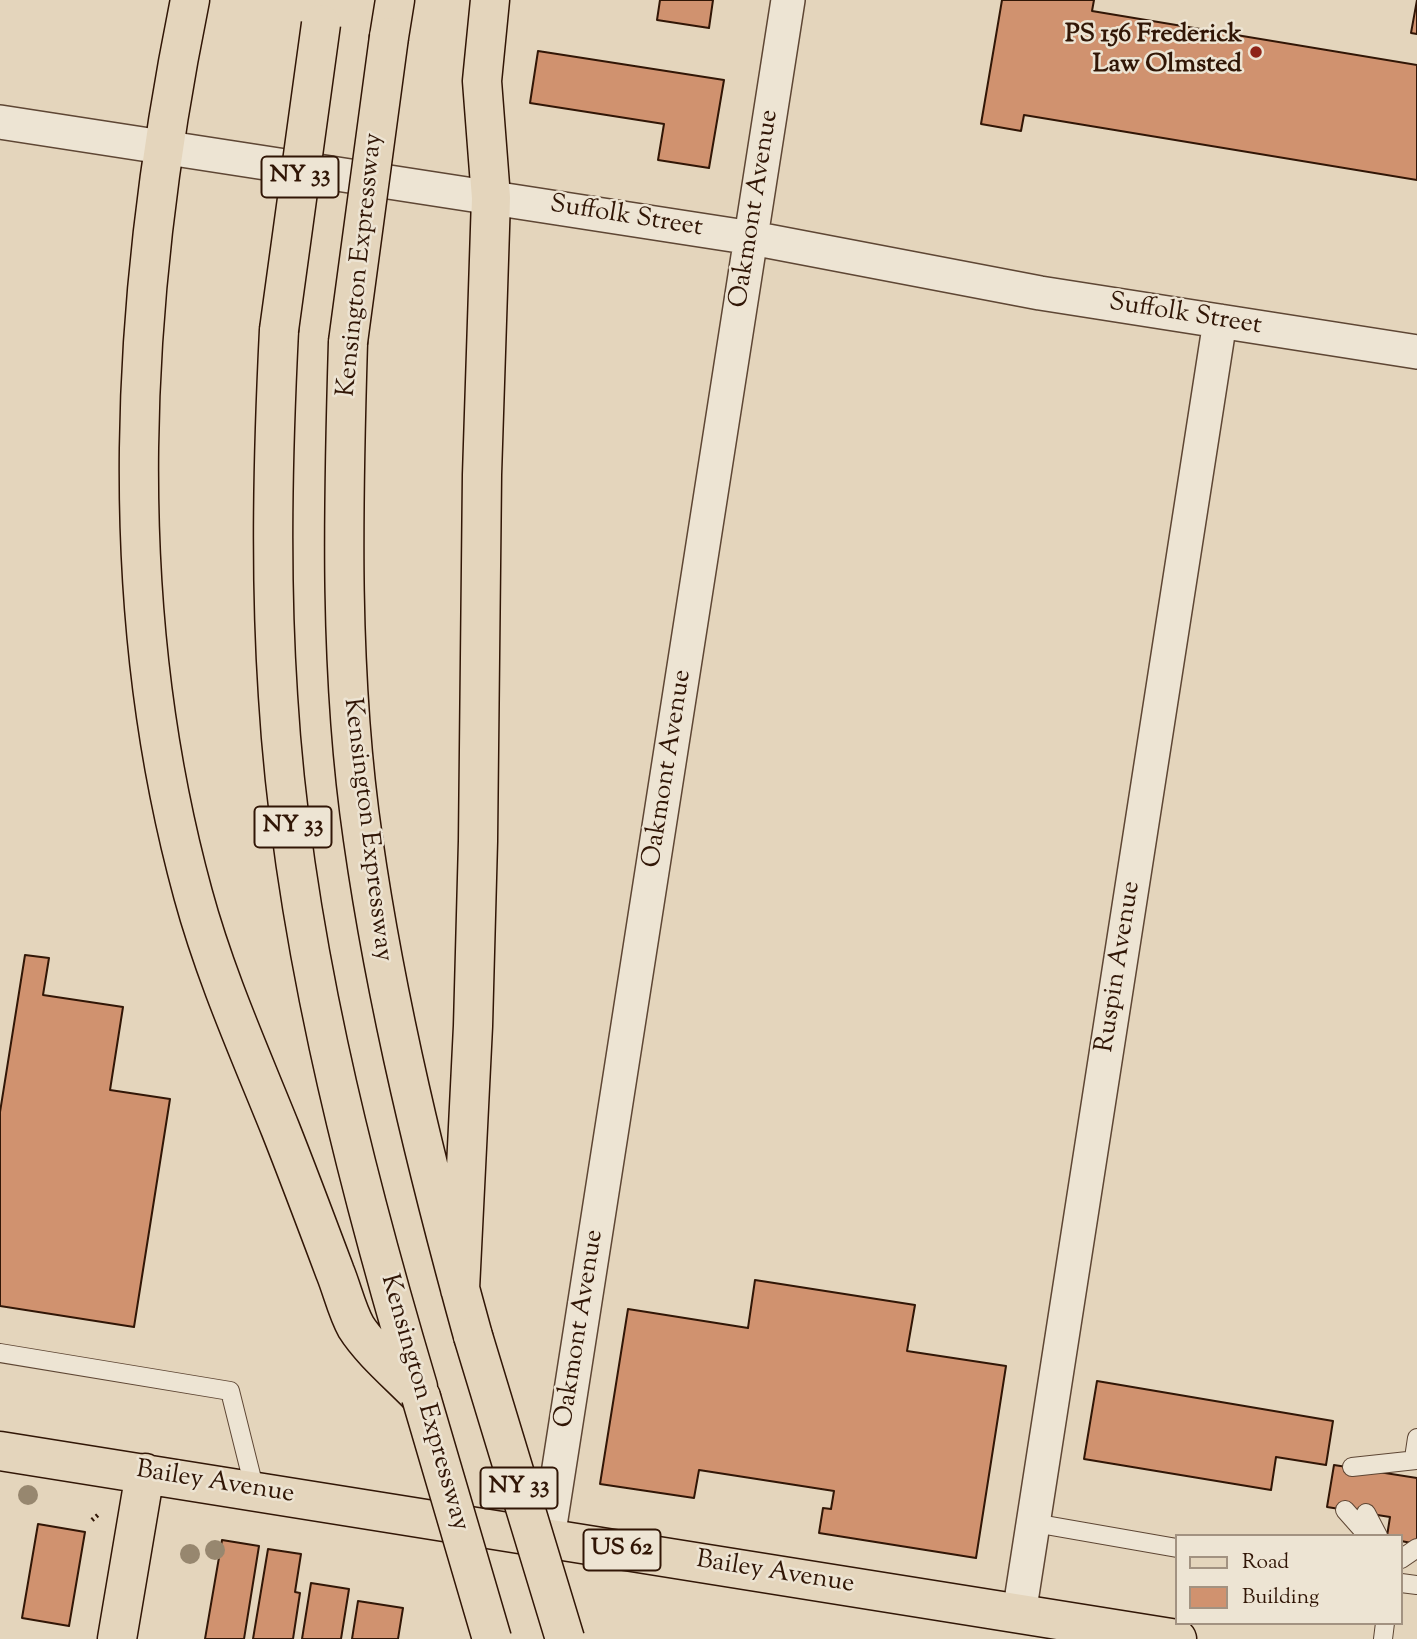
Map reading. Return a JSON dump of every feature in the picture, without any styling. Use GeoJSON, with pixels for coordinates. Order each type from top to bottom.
{"type":"FeatureCollection","features":[{"type":"Feature","properties":{"kind":"main road"},"geometry":{"type":"LineString","coordinates":[[190,0],[149,263],[139,433],[138,553],[149,669],[170,793],[193,894],[224,994],[280,1128],[356,1327],[421,1397]]}},
{"type":"Feature","properties":{"kind":"main road","name":"Kensington Expressway"},"geometry":{"type":"LineString","coordinates":[[395,0],[348,342],[342,559],[348,686],[362,837],[389,999],[460,1289],[565,1639]]}},
{"type":"Feature","properties":{"kind":"main road"},"geometry":{"type":"LineString","coordinates":[[460,1289],[474,1026],[482,623],[482,475],[491,198],[482,81],[489,0]]}},
{"type":"Feature","properties":{"kind":"main road","name":"Kensington Expressway"},"geometry":{"type":"LineString","coordinates":[[323,12],[279,330],[272,515],[278,698],[300,889],[343,1115],[396,1312],[492,1639]]}},
{"type":"Feature","properties":{"kind":"main road","name":"Bailey Avenue"},"geometry":{"type":"LineString","coordinates":[[0,1451],[1019,1614],[1098,1633],[1177,1639]]}},
{"type":"Feature","properties":{"kind":"main road"},"geometry":{"type":"LineString","coordinates":[[117,1639],[145,1474]]}},
{"type":"Feature","properties":{"kind":"street","name":"Oakmont Avenue"},"geometry":{"type":"LineString","coordinates":[[548,1538],[788,0]]}},
{"type":"Feature","properties":{"kind":"street","name":"Suffolk Street"},"geometry":{"type":"LineString","coordinates":[[0,122],[752,238],[1040,293],[1417,352]]}},
{"type":"Feature","properties":{"kind":"street","name":"Ruspin Avenue"},"geometry":{"type":"LineString","coordinates":[[1019,1614],[1220,321]]}},
{"type":"Feature","properties":{"kind":"lane"},"geometry":{"type":"LineString","coordinates":[[0,1353],[230,1391],[256,1490]]}},
{"type":"Feature","properties":{"kind":"lane"},"geometry":{"type":"LineString","coordinates":[[1416,1459],[1417,1438]]}},
{"type":"Feature","properties":{"kind":"lane"},"geometry":{"type":"LineString","coordinates":[[1352,1467],[1416,1459]]}},
{"type":"Feature","properties":{"kind":"lane"},"geometry":{"type":"LineString","coordinates":[[1374,1471],[1416,1459]]}},
{"type":"Feature","properties":{"kind":"lane"},"geometry":{"type":"LineString","coordinates":[[1345,1510],[1366,1534]]}},
{"type":"Feature","properties":{"kind":"lane"},"geometry":{"type":"LineString","coordinates":[[1366,1513],[1377,1534]]}},
{"type":"Feature","properties":{"kind":"lane"},"geometry":{"type":"LineString","coordinates":[[1034,1523],[1176,1548]]}},
{"type":"Feature","properties":{"kind":"path"},"geometry":{"type":"LineString","coordinates":[[92,1520],[99,1514]]}},
{"type":"Feature","properties":{"kind":"building"},"geometry":{"type":"Polygon","coordinates":[[[660,0],[713,0],[709,28],[657,20],[660,0]]]}},
{"type":"Feature","properties":{"kind":"building"},"geometry":{"type":"Polygon","coordinates":[[[1002,0],[1094,0],[1092,11],[1417,65],[1417,180],[1024,115],[1021,131],[981,124],[1002,0]]]}},
{"type":"Feature","properties":{"kind":"building"},"geometry":{"type":"Polygon","coordinates":[[[1417,0],[1417,34],[1411,33],[1417,0]]]}},
{"type":"Feature","properties":{"kind":"building"},"geometry":{"type":"Polygon","coordinates":[[[538,51],[724,80],[709,168],[658,160],[664,124],[530,103],[538,51]]]}},
{"type":"Feature","properties":{"kind":"building"},"geometry":{"type":"Polygon","coordinates":[[[25,955],[49,958],[43,995],[123,1007],[110,1090],[170,1099],[134,1327],[0,1306],[0,1112],[25,955]]]}},
{"type":"Feature","properties":{"kind":"building"},"geometry":{"type":"Polygon","coordinates":[[[755,1280],[915,1305],[907,1351],[1006,1366],[976,1558],[819,1533],[823,1508],[831,1509],[834,1491],[699,1470],[694,1498],[600,1484],[628,1309],[748,1328],[755,1280]]]}},
{"type":"Feature","properties":{"kind":"building"},"geometry":{"type":"Polygon","coordinates":[[[1097,1381],[1333,1421],[1326,1465],[1276,1457],[1271,1490],[1084,1459],[1097,1381]]]}},
{"type":"Feature","properties":{"kind":"building"},"geometry":{"type":"Polygon","coordinates":[[[1334,1465],[1417,1478],[1417,1544],[1403,1541],[1403,1534],[1387,1534],[1390,1517],[1327,1507],[1334,1465]]]}},
{"type":"Feature","properties":{"kind":"building"},"geometry":{"type":"Polygon","coordinates":[[[38,1524],[85,1532],[69,1626],[22,1618],[38,1524]]]}},
{"type":"Feature","properties":{"kind":"building"},"geometry":{"type":"Polygon","coordinates":[[[222,1540],[259,1546],[244,1639],[205,1639],[222,1540]]]}},
{"type":"Feature","properties":{"kind":"building"},"geometry":{"type":"Polygon","coordinates":[[[268,1549],[301,1554],[295,1592],[300,1593],[293,1639],[253,1639],[268,1549]]]}},
{"type":"Feature","properties":{"kind":"building"},"geometry":{"type":"Polygon","coordinates":[[[311,1583],[349,1589],[341,1639],[302,1639],[311,1583]]]}},
{"type":"Feature","properties":{"kind":"building"},"geometry":{"type":"Polygon","coordinates":[[[358,1601],[403,1608],[398,1639],[352,1639],[358,1601]]]}},
{"type":"Feature","properties":{"kind":"place","name":"PS 156 Frederick Law Olmsted"},"geometry":{"type":"Point","coordinates":[1256,52]}}]}
